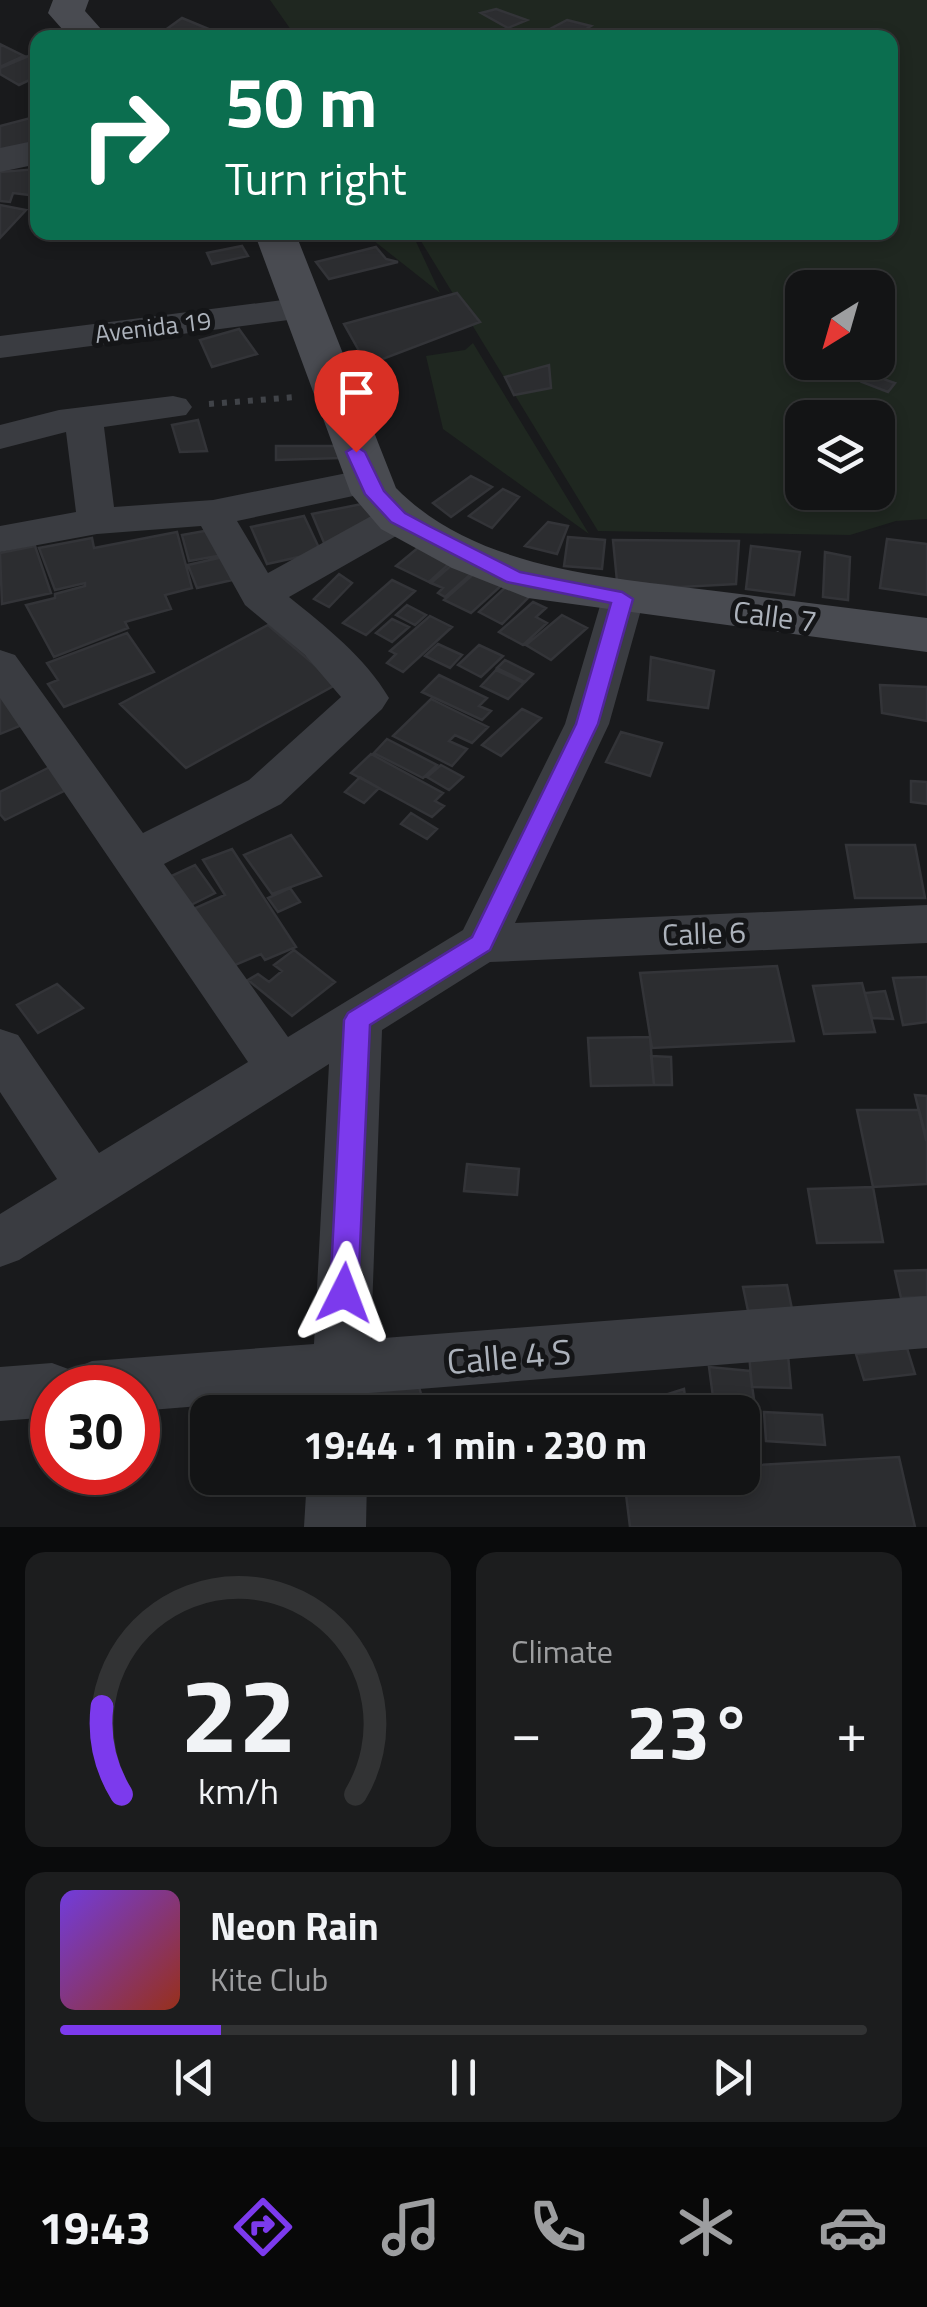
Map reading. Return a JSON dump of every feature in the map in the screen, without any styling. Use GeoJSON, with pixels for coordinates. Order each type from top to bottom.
{"type":"FeatureCollection","features":[{"type":"Feature","properties":{"kind":"main road"},"geometry":{"type":"LineString","coordinates":[[71,0],[66,13],[84,30]]}},
{"type":"Feature","properties":{"kind":"main road"},"geometry":{"type":"LineString","coordinates":[[277,240],[306,308],[367,481],[398,518]]}},
{"type":"Feature","properties":{"kind":"main road","name":"Calle 7"},"geometry":{"type":"LineString","coordinates":[[398,518],[514,577],[622,599],[927,635]]}},
{"type":"Feature","properties":{"kind":"street"},"geometry":{"type":"LineString","coordinates":[[0,160],[30,154]]}},
{"type":"Feature","properties":{"kind":"street","name":"Avenida 19"},"geometry":{"type":"LineString","coordinates":[[0,347],[306,308]]}},
{"type":"Feature","properties":{"kind":"street"},"geometry":{"type":"LineString","coordinates":[[0,437],[85,417],[173,407]]}},
{"type":"Feature","properties":{"kind":"street"},"geometry":{"type":"LineString","coordinates":[[85,417],[86,455],[97,522]]}},
{"type":"Feature","properties":{"kind":"street"},"geometry":{"type":"LineString","coordinates":[[0,538],[97,522],[213,513],[367,481]]}},
{"type":"Feature","properties":{"kind":"street"},"geometry":{"type":"LineString","coordinates":[[133,859],[265,792],[367,698],[320,645],[260,595],[213,513]]}},
{"type":"Feature","properties":{"kind":"street"},"geometry":{"type":"LineString","coordinates":[[260,595],[398,518]]}},
{"type":"Feature","properties":{"kind":"street"},"geometry":{"type":"LineString","coordinates":[[0,1243],[481,944],[587,724],[622,599]]}},
{"type":"Feature","properties":{"kind":"street"},"geometry":{"type":"LineString","coordinates":[[0,665],[281,1068]]}},
{"type":"Feature","properties":{"kind":"street","name":"Calle 6"},"geometry":{"type":"LineString","coordinates":[[481,944],[927,924]]}},
{"type":"Feature","properties":{"kind":"street"},"geometry":{"type":"LineString","coordinates":[[339,1392],[357,1020]]}},
{"type":"Feature","properties":{"kind":"street"},"geometry":{"type":"LineString","coordinates":[[0,1050],[92,1186]]}},
{"type":"Feature","properties":{"kind":"street","name":"Calle 4 S"},"geometry":{"type":"LineString","coordinates":[[160,1389],[339,1392],[927,1322]]}},
{"type":"Feature","properties":{"kind":"street"},"geometry":{"type":"LineString","coordinates":[[0,1394],[30,1392]]}},
{"type":"Feature","properties":{"kind":"street"},"geometry":{"type":"LineString","coordinates":[[335,1527],[336,1495]]}},
{"type":"Feature","properties":{"kind":"path"},"geometry":{"type":"LineString","coordinates":[[173,407],[334,394]]}},
{"type":"Feature","properties":{"kind":"shaded area"},"geometry":{"type":"Polygon","coordinates":[[[270,0],[927,0],[927,519],[896,521],[850,535],[598,531],[420,240],[898,240],[898,30],[291,30],[270,0]]]}},
{"type":"Feature","properties":{"kind":"shaded area"},"geometry":{"type":"Polygon","coordinates":[[[373,240],[415,240],[440,293],[373,240]]]}},
{"type":"Feature","properties":{"kind":"shaded area"},"geometry":{"type":"Polygon","coordinates":[[[473,343],[589,534],[443,429],[426,356],[465,350],[473,343]]]}},
{"type":"Feature","properties":{"kind":"building"},"geometry":{"type":"Polygon","coordinates":[[[496,9],[527,20],[508,28],[481,13],[496,9]]]}},
{"type":"Feature","properties":{"kind":"building"},"geometry":{"type":"Polygon","coordinates":[[[182,18],[211,30],[165,30],[182,18]]]}},
{"type":"Feature","properties":{"kind":"building"},"geometry":{"type":"Polygon","coordinates":[[[567,20],[591,26],[584,30],[552,28],[567,20]]]}},
{"type":"Feature","properties":{"kind":"building"},"geometry":{"type":"Polygon","coordinates":[[[0,44],[24,56],[0,67],[0,44]]]}},
{"type":"Feature","properties":{"kind":"building"},"geometry":{"type":"Polygon","coordinates":[[[30,55],[30,80],[19,85],[0,74],[0,68],[30,55]]]}},
{"type":"Feature","properties":{"kind":"building"},"geometry":{"type":"Polygon","coordinates":[[[30,118],[30,148],[0,155],[0,126],[30,118]]]}},
{"type":"Feature","properties":{"kind":"building"},"geometry":{"type":"Polygon","coordinates":[[[30,170],[30,195],[13,193],[10,202],[0,201],[0,172],[30,170]]]}},
{"type":"Feature","properties":{"kind":"building"},"geometry":{"type":"Polygon","coordinates":[[[0,205],[26,210],[0,238],[0,205]]]}},
{"type":"Feature","properties":{"kind":"building"},"geometry":{"type":"Polygon","coordinates":[[[242,246],[248,256],[212,264],[207,253],[242,246]]]}},
{"type":"Feature","properties":{"kind":"building"},"geometry":{"type":"Polygon","coordinates":[[[376,247],[386,259],[398,262],[329,279],[316,262],[376,247]]]}},
{"type":"Feature","properties":{"kind":"building"},"geometry":{"type":"Polygon","coordinates":[[[457,293],[480,322],[367,365],[344,324],[457,293]]]}},
{"type":"Feature","properties":{"kind":"building"},"geometry":{"type":"Polygon","coordinates":[[[239,329],[257,354],[212,367],[200,340],[239,329]]]}},
{"type":"Feature","properties":{"kind":"building"},"geometry":{"type":"Polygon","coordinates":[[[549,365],[551,388],[514,395],[505,377],[549,365]]]}},
{"type":"Feature","properties":{"kind":"building"},"geometry":{"type":"Polygon","coordinates":[[[886,380],[895,383],[888,392],[862,382],[886,380]]]}},
{"type":"Feature","properties":{"kind":"building"},"geometry":{"type":"Polygon","coordinates":[[[198,420],[207,451],[180,452],[172,425],[198,420]]]}},
{"type":"Feature","properties":{"kind":"building"},"geometry":{"type":"Polygon","coordinates":[[[276,446],[337,446],[340,458],[276,460],[276,446]]]}},
{"type":"Feature","properties":{"kind":"building"},"geometry":{"type":"Polygon","coordinates":[[[471,476],[492,487],[451,517],[433,503],[471,476]]]}},
{"type":"Feature","properties":{"kind":"building"},"geometry":{"type":"Polygon","coordinates":[[[503,489],[519,497],[492,528],[469,516],[503,489]]]}},
{"type":"Feature","properties":{"kind":"building"},"geometry":{"type":"Polygon","coordinates":[[[372,502],[379,520],[327,550],[312,514],[372,502]]]}},
{"type":"Feature","properties":{"kind":"building"},"geometry":{"type":"Polygon","coordinates":[[[304,516],[321,552],[267,564],[251,527],[304,516]]]}},
{"type":"Feature","properties":{"kind":"building"},"geometry":{"type":"Polygon","coordinates":[[[548,522],[568,526],[557,554],[525,546],[548,522]]]}},
{"type":"Feature","properties":{"kind":"building"},"geometry":{"type":"Polygon","coordinates":[[[216,529],[223,555],[189,561],[182,535],[216,529]]]}},
{"type":"Feature","properties":{"kind":"building"},"geometry":{"type":"Polygon","coordinates":[[[177,532],[192,588],[165,595],[171,609],[125,622],[128,628],[54,657],[26,605],[55,598],[55,594],[85,583],[55,590],[39,548],[92,538],[94,548],[177,532]]]}},
{"type":"Feature","properties":{"kind":"building"},"geometry":{"type":"Polygon","coordinates":[[[568,537],[605,540],[602,569],[564,566],[568,537]]]}},
{"type":"Feature","properties":{"kind":"building"},"geometry":{"type":"Polygon","coordinates":[[[887,539],[927,544],[927,595],[880,588],[887,539]]]}},
{"type":"Feature","properties":{"kind":"building"},"geometry":{"type":"Polygon","coordinates":[[[613,540],[739,541],[736,584],[680,587],[617,581],[613,540]]]}},
{"type":"Feature","properties":{"kind":"building"},"geometry":{"type":"Polygon","coordinates":[[[35,546],[51,593],[2,604],[0,553],[35,546]]]}},
{"type":"Feature","properties":{"kind":"building"},"geometry":{"type":"Polygon","coordinates":[[[751,546],[800,552],[794,595],[746,589],[751,546]]]}},
{"type":"Feature","properties":{"kind":"building"},"geometry":{"type":"Polygon","coordinates":[[[419,547],[451,562],[429,582],[396,566],[419,547]]]}},
{"type":"Feature","properties":{"kind":"building"},"geometry":{"type":"Polygon","coordinates":[[[825,552],[850,557],[848,600],[823,597],[825,552]]]}},
{"type":"Feature","properties":{"kind":"building"},"geometry":{"type":"Polygon","coordinates":[[[223,557],[232,580],[197,588],[188,565],[223,557]]]}},
{"type":"Feature","properties":{"kind":"building"},"geometry":{"type":"Polygon","coordinates":[[[453,564],[472,573],[445,597],[438,593],[443,588],[431,583],[453,564]]]}},
{"type":"Feature","properties":{"kind":"building"},"geometry":{"type":"Polygon","coordinates":[[[477,571],[504,583],[471,613],[444,600],[477,571]]]}},
{"type":"Feature","properties":{"kind":"building"},"geometry":{"type":"Polygon","coordinates":[[[339,574],[352,583],[329,607],[314,599],[339,574]]]}},
{"type":"Feature","properties":{"kind":"building"},"geometry":{"type":"Polygon","coordinates":[[[392,580],[415,591],[366,635],[343,623],[392,580]]]}},
{"type":"Feature","properties":{"kind":"building"},"geometry":{"type":"Polygon","coordinates":[[[509,584],[532,594],[502,624],[479,612],[509,584]]]}},
{"type":"Feature","properties":{"kind":"building"},"geometry":{"type":"Polygon","coordinates":[[[533,602],[546,608],[536,617],[547,623],[523,645],[499,632],[533,602]]]}},
{"type":"Feature","properties":{"kind":"building"},"geometry":{"type":"Polygon","coordinates":[[[407,605],[426,615],[415,625],[396,615],[407,605]]]}},
{"type":"Feature","properties":{"kind":"building"},"geometry":{"type":"Polygon","coordinates":[[[562,615],[587,628],[551,660],[526,645],[562,615]]]}},
{"type":"Feature","properties":{"kind":"building"},"geometry":{"type":"Polygon","coordinates":[[[430,616],[452,627],[403,672],[387,663],[396,654],[390,651],[430,616]]]}},
{"type":"Feature","properties":{"kind":"building"},"geometry":{"type":"Polygon","coordinates":[[[392,619],[409,627],[392,642],[376,633],[392,619]]]}},
{"type":"Feature","properties":{"kind":"building"},"geometry":{"type":"Polygon","coordinates":[[[268,625],[337,684],[186,768],[120,704],[268,625]]]}},
{"type":"Feature","properties":{"kind":"building"},"geometry":{"type":"Polygon","coordinates":[[[127,633],[154,672],[64,707],[48,684],[58,680],[47,663],[127,633]]]}},
{"type":"Feature","properties":{"kind":"building"},"geometry":{"type":"Polygon","coordinates":[[[438,644],[462,655],[450,668],[425,656],[438,644]]]}},
{"type":"Feature","properties":{"kind":"building"},"geometry":{"type":"Polygon","coordinates":[[[479,645],[503,656],[481,677],[458,665],[479,645]]]}},
{"type":"Feature","properties":{"kind":"building"},"geometry":{"type":"Polygon","coordinates":[[[651,657],[714,671],[708,708],[648,700],[651,657]]]}},
{"type":"Feature","properties":{"kind":"building"},"geometry":{"type":"Polygon","coordinates":[[[505,660],[533,674],[525,682],[497,668],[505,660]]]}},
{"type":"Feature","properties":{"kind":"building"},"geometry":{"type":"Polygon","coordinates":[[[496,670],[524,683],[508,699],[481,686],[496,670]]]}},
{"type":"Feature","properties":{"kind":"building"},"geometry":{"type":"Polygon","coordinates":[[[439,675],[487,698],[479,706],[491,711],[482,720],[422,692],[439,675]]]}},
{"type":"Feature","properties":{"kind":"building"},"geometry":{"type":"Polygon","coordinates":[[[0,684],[27,723],[0,734],[0,684]]]}},
{"type":"Feature","properties":{"kind":"building"},"geometry":{"type":"Polygon","coordinates":[[[880,685],[927,687],[927,721],[882,713],[880,685]]]}},
{"type":"Feature","properties":{"kind":"building"},"geometry":{"type":"Polygon","coordinates":[[[431,699],[488,727],[472,743],[455,735],[449,741],[467,749],[452,766],[393,736],[431,699]]]}},
{"type":"Feature","properties":{"kind":"building"},"geometry":{"type":"Polygon","coordinates":[[[522,709],[541,718],[501,756],[482,745],[522,709]]]}},
{"type":"Feature","properties":{"kind":"building"},"geometry":{"type":"Polygon","coordinates":[[[621,732],[662,743],[650,776],[606,762],[621,732]]]}},
{"type":"Feature","properties":{"kind":"building"},"geometry":{"type":"Polygon","coordinates":[[[387,739],[437,765],[423,778],[374,753],[387,739]]]}},
{"type":"Feature","properties":{"kind":"building"},"geometry":{"type":"Polygon","coordinates":[[[371,754],[443,793],[435,801],[444,806],[432,817],[351,773],[371,754]]]}},
{"type":"Feature","properties":{"kind":"building"},"geometry":{"type":"Polygon","coordinates":[[[56,764],[74,786],[5,820],[0,814],[0,792],[56,764]]]}},
{"type":"Feature","properties":{"kind":"building"},"geometry":{"type":"Polygon","coordinates":[[[441,765],[463,777],[449,790],[427,777],[441,765]]]}},
{"type":"Feature","properties":{"kind":"building"},"geometry":{"type":"Polygon","coordinates":[[[360,777],[379,788],[364,803],[345,792],[360,777]]]}},
{"type":"Feature","properties":{"kind":"building"},"geometry":{"type":"Polygon","coordinates":[[[911,781],[927,782],[927,804],[911,802],[911,781]]]}},
{"type":"Feature","properties":{"kind":"building"},"geometry":{"type":"Polygon","coordinates":[[[411,813],[437,829],[427,839],[401,824],[411,813]]]}},
{"type":"Feature","properties":{"kind":"building"},"geometry":{"type":"Polygon","coordinates":[[[291,835],[321,876],[272,894],[244,855],[291,835]]]}},
{"type":"Feature","properties":{"kind":"building"},"geometry":{"type":"Polygon","coordinates":[[[846,845],[915,845],[925,898],[855,898],[846,845]]]}},
{"type":"Feature","properties":{"kind":"building"},"geometry":{"type":"Polygon","coordinates":[[[232,849],[296,947],[265,960],[261,954],[228,968],[191,910],[225,895],[203,860],[232,849]]]}},
{"type":"Feature","properties":{"kind":"building"},"geometry":{"type":"Polygon","coordinates":[[[195,865],[215,893],[187,907],[167,878],[195,865]]]}},
{"type":"Feature","properties":{"kind":"building"},"geometry":{"type":"Polygon","coordinates":[[[290,888],[300,902],[278,912],[268,898],[290,888]]]}},
{"type":"Feature","properties":{"kind":"building"},"geometry":{"type":"Polygon","coordinates":[[[294,950],[335,982],[292,1016],[248,980],[258,974],[269,982],[282,971],[274,965],[294,950]]]}},
{"type":"Feature","properties":{"kind":"building"},"geometry":{"type":"Polygon","coordinates":[[[777,966],[794,1041],[652,1048],[640,973],[777,966]]]}},
{"type":"Feature","properties":{"kind":"building"},"geometry":{"type":"Polygon","coordinates":[[[927,977],[927,1022],[903,1025],[893,978],[927,977]]]}},
{"type":"Feature","properties":{"kind":"building"},"geometry":{"type":"Polygon","coordinates":[[[862,983],[875,1032],[824,1034],[813,986],[862,983]]]}},
{"type":"Feature","properties":{"kind":"building"},"geometry":{"type":"Polygon","coordinates":[[[57,984],[83,1008],[38,1033],[17,1005],[57,984]]]}},
{"type":"Feature","properties":{"kind":"building"},"geometry":{"type":"Polygon","coordinates":[[[885,991],[893,1019],[872,1018],[865,993],[885,991]]]}},
{"type":"Feature","properties":{"kind":"building"},"geometry":{"type":"Polygon","coordinates":[[[650,1037],[654,1085],[591,1086],[588,1038],[650,1037]]]}},
{"type":"Feature","properties":{"kind":"building"},"geometry":{"type":"Polygon","coordinates":[[[651,1056],[671,1057],[672,1085],[654,1085],[651,1056]]]}},
{"type":"Feature","properties":{"kind":"building"},"geometry":{"type":"Polygon","coordinates":[[[915,1095],[927,1096],[927,1140],[926,1140],[915,1095]]]}},
{"type":"Feature","properties":{"kind":"building"},"geometry":{"type":"Polygon","coordinates":[[[857,1110],[919,1110],[927,1140],[927,1184],[873,1187],[857,1110]]]}},
{"type":"Feature","properties":{"kind":"building"},"geometry":{"type":"Polygon","coordinates":[[[467,1164],[519,1169],[517,1195],[464,1191],[467,1164]]]}},
{"type":"Feature","properties":{"kind":"building"},"geometry":{"type":"Polygon","coordinates":[[[873,1187],[883,1242],[817,1243],[808,1189],[873,1187]]]}},
{"type":"Feature","properties":{"kind":"building"},"geometry":{"type":"Polygon","coordinates":[[[927,1270],[927,1297],[901,1298],[895,1271],[927,1270]]]}},
{"type":"Feature","properties":{"kind":"building"},"geometry":{"type":"Polygon","coordinates":[[[787,1285],[792,1309],[748,1311],[743,1287],[787,1285]]]}},
{"type":"Feature","properties":{"kind":"building"},"geometry":{"type":"Polygon","coordinates":[[[907,1348],[915,1374],[864,1380],[856,1354],[907,1348]]]}},
{"type":"Feature","properties":{"kind":"building"},"geometry":{"type":"Polygon","coordinates":[[[749,1354],[788,1355],[791,1388],[752,1387],[749,1354]]]}},
{"type":"Feature","properties":{"kind":"building"},"geometry":{"type":"Polygon","coordinates":[[[709,1367],[750,1371],[753,1395],[713,1395],[709,1367]]]}},
{"type":"Feature","properties":{"kind":"building"},"geometry":{"type":"Polygon","coordinates":[[[419,1387],[421,1395],[364,1395],[364,1391],[419,1387]]]}},
{"type":"Feature","properties":{"kind":"building"},"geometry":{"type":"Polygon","coordinates":[[[764,1412],[822,1415],[825,1445],[766,1441],[764,1412]]]}},
{"type":"Feature","properties":{"kind":"building"},"geometry":{"type":"Polygon","coordinates":[[[899,1457],[915,1527],[630,1527],[626,1495],[760,1495],[760,1465],[899,1457]]]}},
{"type":"Feature","properties":{"kind":"route"},"geometry":{"type":"LineString","coordinates":[[344,1293],[357,1020],[481,944],[587,724],[622,599],[514,577],[398,518],[375,494],[356,452]]}}]}
